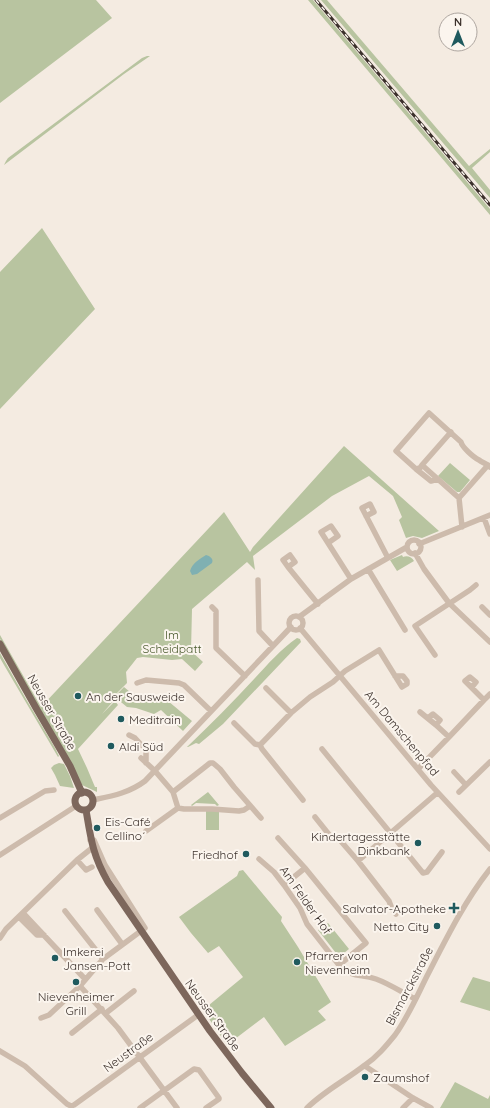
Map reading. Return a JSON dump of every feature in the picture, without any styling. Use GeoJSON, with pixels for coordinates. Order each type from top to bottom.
{"type":"FeatureCollection","features":[{"type":"Feature","properties":{"kind":"main road","name":"Neusser Straße"},"geometry":{"type":"LineString","coordinates":[[0,644],[70,766],[82,793]]}},
{"type":"Feature","properties":{"kind":"main road"},"geometry":{"type":"LineString","coordinates":[[82,793],[89,794],[94,800],[92,807],[86,810],[80,809],[76,806],[75,800],[76,797],[82,793]]}},
{"type":"Feature","properties":{"kind":"main road","name":"Neusser Straße"},"geometry":{"type":"LineString","coordinates":[[86,810],[91,844],[103,873],[198,1015],[242,1073],[271,1108]]}},
{"type":"Feature","properties":{"kind":"street"},"geometry":{"type":"LineString","coordinates":[[438,479],[429,481],[396,451],[429,413],[451,432],[461,442],[462,446],[478,460],[489,466],[459,498]]}},
{"type":"Feature","properties":{"kind":"street"},"geometry":{"type":"LineString","coordinates":[[416,469],[420,468],[451,432]]}},
{"type":"Feature","properties":{"kind":"street"},"geometry":{"type":"LineString","coordinates":[[422,465],[459,498],[462,527]]}},
{"type":"Feature","properties":{"kind":"street"},"geometry":{"type":"LineString","coordinates":[[419,544],[490,515]]}},
{"type":"Feature","properties":{"kind":"street"},"geometry":{"type":"LineString","coordinates":[[366,516],[388,558]]}},
{"type":"Feature","properties":{"kind":"street"},"geometry":{"type":"LineString","coordinates":[[484,518],[490,534]]}},
{"type":"Feature","properties":{"kind":"street"},"geometry":{"type":"LineString","coordinates":[[419,544],[412,540],[408,543],[426,572],[449,603],[490,642]]}},
{"type":"Feature","properties":{"kind":"street"},"geometry":{"type":"LineString","coordinates":[[328,543],[351,580]]}},
{"type":"Feature","properties":{"kind":"street"},"geometry":{"type":"LineString","coordinates":[[301,619],[317,605],[368,569],[388,558],[420,548],[419,544]]}},
{"type":"Feature","properties":{"kind":"street"},"geometry":{"type":"LineString","coordinates":[[288,568],[317,605]]}},
{"type":"Feature","properties":{"kind":"street"},"geometry":{"type":"LineString","coordinates":[[368,569],[405,630]]}},
{"type":"Feature","properties":{"kind":"street"},"geometry":{"type":"LineString","coordinates":[[258,580],[259,631],[273,646]]}},
{"type":"Feature","properties":{"kind":"street"},"geometry":{"type":"LineString","coordinates":[[435,655],[415,626],[476,585]]}},
{"type":"Feature","properties":{"kind":"street"},"geometry":{"type":"LineString","coordinates":[[212,607],[216,611],[216,648],[245,676]]}},
{"type":"Feature","properties":{"kind":"street"},"geometry":{"type":"LineString","coordinates":[[482,608],[490,615]]}},
{"type":"Feature","properties":{"kind":"street"},"geometry":{"type":"LineString","coordinates":[[291,627],[289,624],[290,619],[294,617],[301,619]]}},
{"type":"Feature","properties":{"kind":"street"},"geometry":{"type":"LineString","coordinates":[[291,627],[294,629],[300,628],[302,625],[301,619]]}},
{"type":"Feature","properties":{"kind":"street"},"geometry":{"type":"LineString","coordinates":[[94,800],[130,790],[142,783],[291,627]]}},
{"type":"Feature","properties":{"kind":"street","name":"Am Damschenpfad"},"geometry":{"type":"LineString","coordinates":[[300,628],[437,793],[490,849]]}},
{"type":"Feature","properties":{"kind":"street"},"geometry":{"type":"LineString","coordinates":[[260,745],[291,713],[310,697],[333,682],[345,671],[379,650],[395,676]]}},
{"type":"Feature","properties":{"kind":"street"},"geometry":{"type":"LineString","coordinates":[[137,683],[146,680],[179,683],[184,685],[211,711]]}},
{"type":"Feature","properties":{"kind":"street"},"geometry":{"type":"LineString","coordinates":[[472,687],[484,700]]}},
{"type":"Feature","properties":{"kind":"street"},"geometry":{"type":"LineString","coordinates":[[266,688],[291,713]]}},
{"type":"Feature","properties":{"kind":"street"},"geometry":{"type":"LineString","coordinates":[[418,769],[490,694]]}},
{"type":"Feature","properties":{"kind":"street"},"geometry":{"type":"LineString","coordinates":[[420,712],[449,737]]}},
{"type":"Feature","properties":{"kind":"street"},"geometry":{"type":"LineString","coordinates":[[234,723],[256,744],[260,745],[302,800]]}},
{"type":"Feature","properties":{"kind":"street"},"geometry":{"type":"LineString","coordinates":[[129,735],[135,738],[146,750],[146,763]]}},
{"type":"Feature","properties":{"kind":"street"},"geometry":{"type":"LineString","coordinates":[[322,749],[423,873],[427,872],[442,852]]}},
{"type":"Feature","properties":{"kind":"street"},"geometry":{"type":"LineString","coordinates":[[142,758],[173,792],[178,808]]}},
{"type":"Feature","properties":{"kind":"street"},"geometry":{"type":"LineString","coordinates":[[459,792],[490,762]]}},
{"type":"Feature","properties":{"kind":"street"},"geometry":{"type":"LineString","coordinates":[[173,792],[210,763],[213,763],[220,769],[261,818]]}},
{"type":"Feature","properties":{"kind":"street"},"geometry":{"type":"LineString","coordinates":[[454,772],[466,785]]}},
{"type":"Feature","properties":{"kind":"street"},"geometry":{"type":"LineString","coordinates":[[0,818],[45,791],[54,790]]}},
{"type":"Feature","properties":{"kind":"street"},"geometry":{"type":"LineString","coordinates":[[358,861],[437,793]]}},
{"type":"Feature","properties":{"kind":"street"},"geometry":{"type":"LineString","coordinates":[[0,855],[76,806]]}},
{"type":"Feature","properties":{"kind":"street"},"geometry":{"type":"LineString","coordinates":[[178,808],[184,810],[212,809],[239,811],[250,806]]}},
{"type":"Feature","properties":{"kind":"street"},"geometry":{"type":"LineString","coordinates":[[146,831],[178,808]]}},
{"type":"Feature","properties":{"kind":"street"},"geometry":{"type":"LineString","coordinates":[[316,817],[331,837],[339,839],[358,861],[389,901],[396,914]]}},
{"type":"Feature","properties":{"kind":"street"},"geometry":{"type":"LineString","coordinates":[[278,838],[305,868],[366,943],[340,965]]}},
{"type":"Feature","properties":{"kind":"street"},"geometry":{"type":"LineString","coordinates":[[0,938],[21,915],[88,850],[91,844]]}},
{"type":"Feature","properties":{"kind":"street","name":"Am Felder Hof"},"geometry":{"type":"LineString","coordinates":[[259,859],[274,872],[300,908],[307,924],[345,970],[351,974],[377,980],[415,999]]}},
{"type":"Feature","properties":{"kind":"street"},"geometry":{"type":"LineString","coordinates":[[77,860],[86,870],[92,867]]}},
{"type":"Feature","properties":{"kind":"street"},"geometry":{"type":"LineString","coordinates":[[284,885],[305,868]]}},
{"type":"Feature","properties":{"kind":"street","name":"Bismarckstraße"},"geometry":{"type":"LineString","coordinates":[[306,1108],[327,1091],[365,1066],[379,1054],[395,1035],[446,938],[475,890],[490,869]]}},
{"type":"Feature","properties":{"kind":"street"},"geometry":{"type":"LineString","coordinates":[[97,910],[122,944]]}},
{"type":"Feature","properties":{"kind":"street"},"geometry":{"type":"LineString","coordinates":[[65,912],[103,959]]}},
{"type":"Feature","properties":{"kind":"street"},"geometry":{"type":"LineString","coordinates":[[21,915],[35,929],[44,935],[86,979]]}},
{"type":"Feature","properties":{"kind":"street"},"geometry":{"type":"LineString","coordinates":[[40,1018],[49,1015],[80,986],[103,959],[141,931]]}},
{"type":"Feature","properties":{"kind":"street"},"geometry":{"type":"LineString","coordinates":[[80,986],[118,1028],[177,1108]]}},
{"type":"Feature","properties":{"kind":"street"},"geometry":{"type":"LineString","coordinates":[[72,1033],[134,991]]}},
{"type":"Feature","properties":{"kind":"street","name":"Neustraße"},"geometry":{"type":"LineString","coordinates":[[0,1051],[25,1066],[71,1106],[198,1015]]}},
{"type":"Feature","properties":{"kind":"street"},"geometry":{"type":"LineString","coordinates":[[365,1066],[413,1098],[431,1108]]}},
{"type":"Feature","properties":{"kind":"street"},"geometry":{"type":"LineString","coordinates":[[140,1108],[194,1069],[199,1070],[219,1098],[206,1108]]}},
{"type":"Feature","properties":{"kind":"street"},"geometry":{"type":"LineString","coordinates":[[403,1108],[413,1098]]}},
{"type":"Feature","properties":{"kind":"green space"},"geometry":{"type":"Polygon","coordinates":[[[0,0],[96,0],[112,18],[0,103],[0,0]]]}},
{"type":"Feature","properties":{"kind":"green space"},"geometry":{"type":"Polygon","coordinates":[[[308,0],[313,0],[490,209],[490,215],[308,0]]]}},
{"type":"Feature","properties":{"kind":"green space"},"geometry":{"type":"Polygon","coordinates":[[[321,0],[327,0],[469,166],[490,149],[490,152],[472,168],[490,190],[490,198],[321,0]]]}},
{"type":"Feature","properties":{"kind":"green space"},"geometry":{"type":"Polygon","coordinates":[[[150,56],[4,165],[8,158],[142,58],[150,56]]]}},
{"type":"Feature","properties":{"kind":"green space"},"geometry":{"type":"Polygon","coordinates":[[[42,228],[95,309],[0,409],[0,272],[42,228]]]}},
{"type":"Feature","properties":{"kind":"green space","name":"Im Scheidpatt"},"geometry":{"type":"Polygon","coordinates":[[[344,446],[439,531],[422,538],[413,536],[406,538],[399,520],[402,517],[393,496],[369,476],[332,496],[253,556],[255,570],[247,562],[192,609],[191,651],[203,662],[195,671],[182,659],[172,660],[143,657],[137,658],[126,672],[127,683],[114,696],[115,697],[124,687],[130,692],[138,695],[140,700],[168,701],[192,721],[183,731],[161,710],[154,714],[136,708],[127,707],[116,698],[102,714],[115,701],[118,705],[78,749],[95,787],[97,787],[97,792],[82,785],[0,639],[0,635],[41,707],[224,512],[250,552],[344,446]]]}},
{"type":"Feature","properties":{"kind":"green space"},"geometry":{"type":"Polygon","coordinates":[[[450,463],[470,480],[460,492],[457,492],[438,476],[450,463]]]}},
{"type":"Feature","properties":{"kind":"green space"},"geometry":{"type":"Polygon","coordinates":[[[402,555],[403,557],[411,557],[414,561],[397,571],[390,560],[402,555]]]}},
{"type":"Feature","properties":{"kind":"green space"},"geometry":{"type":"Polygon","coordinates":[[[297,638],[300,639],[301,642],[223,724],[199,744],[196,743],[187,747],[230,705],[275,657],[297,638]]]}},
{"type":"Feature","properties":{"kind":"green space"},"geometry":{"type":"Polygon","coordinates":[[[0,653],[55,748],[59,756],[58,757],[0,658],[0,653]]]}},
{"type":"Feature","properties":{"kind":"green space"},"geometry":{"type":"Polygon","coordinates":[[[59,763],[64,764],[74,788],[60,786],[51,768],[59,763]]]}},
{"type":"Feature","properties":{"kind":"green space"},"geometry":{"type":"Polygon","coordinates":[[[208,792],[219,805],[196,803],[192,806],[191,805],[208,792]]]}},
{"type":"Feature","properties":{"kind":"green space"},"geometry":{"type":"Polygon","coordinates":[[[206,810],[219,811],[219,830],[206,830],[206,810]]]}},
{"type":"Feature","properties":{"kind":"green space"},"geometry":{"type":"Polygon","coordinates":[[[243,870],[282,917],[281,921],[331,1002],[318,1011],[326,1020],[285,1046],[264,1017],[227,1045],[203,1010],[243,977],[219,946],[208,953],[179,917],[237,876],[239,871],[243,870]]]}},
{"type":"Feature","properties":{"kind":"green space"},"geometry":{"type":"Polygon","coordinates":[[[328,923],[349,949],[339,957],[318,930],[328,923]]]}},
{"type":"Feature","properties":{"kind":"green space"},"geometry":{"type":"Polygon","coordinates":[[[473,977],[490,982],[490,1011],[460,1002],[473,977]]]}},
{"type":"Feature","properties":{"kind":"green space"},"geometry":{"type":"Polygon","coordinates":[[[455,1082],[488,1099],[490,1095],[490,1108],[440,1108],[455,1082]]]}},
{"type":"Feature","properties":{"kind":"water"},"geometry":{"type":"Polygon","coordinates":[[[206,555],[211,558],[212,563],[197,574],[192,575],[190,571],[192,566],[206,555]]]}},
{"type":"Feature","properties":{"kind":"railway"},"geometry":{"type":"LineString","coordinates":[[316,0],[490,205]]}},
{"type":"Feature","properties":{"kind":"place","name":"An der Sausweide"},"geometry":{"type":"Point","coordinates":[78,696]}},
{"type":"Feature","properties":{"kind":"place","name":"Meditrain"},"geometry":{"type":"Point","coordinates":[121,719]}},
{"type":"Feature","properties":{"kind":"place","name":"Aldi Süd"},"geometry":{"type":"Point","coordinates":[111,746]}},
{"type":"Feature","properties":{"kind":"place","name":"Eis-Café Cellino´"},"geometry":{"type":"Point","coordinates":[97,828]}},
{"type":"Feature","properties":{"kind":"place","name":"Kindertagesstätte Dinkbank"},"geometry":{"type":"Point","coordinates":[418,843]}},
{"type":"Feature","properties":{"kind":"place","name":"Friedhof"},"geometry":{"type":"Point","coordinates":[246,854]}},
{"type":"Feature","properties":{"kind":"place","name":"Salvator-Apotheke"},"geometry":{"type":"Point","coordinates":[454,908]}},
{"type":"Feature","properties":{"kind":"place","name":"Netto City"},"geometry":{"type":"Point","coordinates":[437,926]}},
{"type":"Feature","properties":{"kind":"place","name":"Imkerei Jansen-Pott"},"geometry":{"type":"Point","coordinates":[55,958]}},
{"type":"Feature","properties":{"kind":"place","name":"Pfarrer von Nievenheim"},"geometry":{"type":"Point","coordinates":[297,962]}},
{"type":"Feature","properties":{"kind":"place","name":"Nievenheimer Grill"},"geometry":{"type":"Point","coordinates":[76,982]}},
{"type":"Feature","properties":{"kind":"place","name":"Zaumshof"},"geometry":{"type":"Point","coordinates":[365,1077]}}]}
